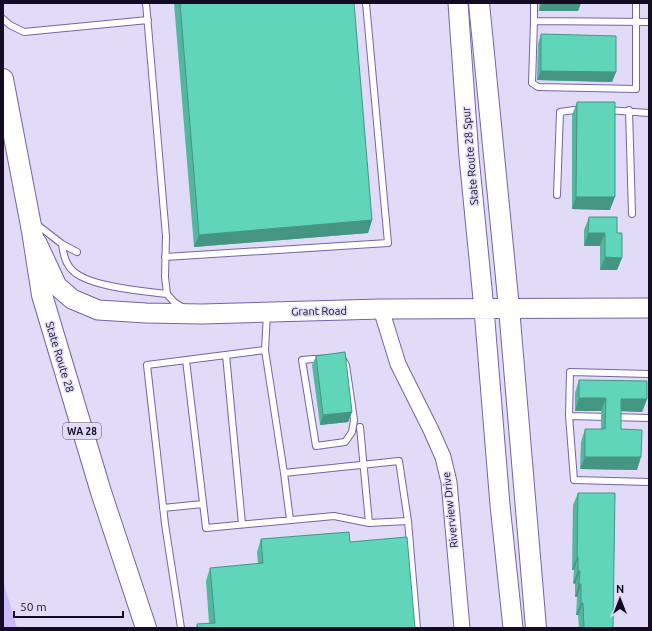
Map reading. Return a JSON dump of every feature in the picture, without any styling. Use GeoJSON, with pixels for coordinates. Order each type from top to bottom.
{"type":"FeatureCollection","features":[{"type":"Feature","properties":{"kind":"highway"},"geometry":{"type":"LineString","coordinates":[[479,3],[509,308],[536,628]]}},
{"type":"Feature","properties":{"kind":"highway","name":"State Route 28"},"geometry":{"type":"LineString","coordinates":[[3,78],[42,295],[101,492],[146,628]]}},
{"type":"Feature","properties":{"kind":"main road","name":"State Route 28 Spur"},"geometry":{"type":"LineString","coordinates":[[458,3],[469,157],[484,309],[500,505],[513,628]]}},
{"type":"Feature","properties":{"kind":"main road","name":"Grant Road"},"geometry":{"type":"LineString","coordinates":[[30,225],[58,286],[72,299],[98,310],[202,314],[380,309],[649,308]]}},
{"type":"Feature","properties":{"kind":"street","name":"Riverview Drive"},"geometry":{"type":"LineString","coordinates":[[380,309],[398,364],[432,430],[443,457],[449,482],[462,628]]}},
{"type":"Feature","properties":{"kind":"lane"},"geometry":{"type":"LineString","coordinates":[[146,3],[166,236],[165,277],[167,294],[179,306],[202,314]]}},
{"type":"Feature","properties":{"kind":"lane"},"geometry":{"type":"LineString","coordinates":[[165,257],[388,243],[366,3]]}},
{"type":"Feature","properties":{"kind":"lane"},"geometry":{"type":"LineString","coordinates":[[534,3],[532,83],[538,87],[636,89],[636,3]]}},
{"type":"Feature","properties":{"kind":"lane"},"geometry":{"type":"LineString","coordinates":[[3,19],[10,25],[24,32],[148,20]]}},
{"type":"Feature","properties":{"kind":"lane"},"geometry":{"type":"LineString","coordinates":[[534,21],[649,22]]}},
{"type":"Feature","properties":{"kind":"lane"},"geometry":{"type":"LineString","coordinates":[[557,195],[560,112],[578,108],[592,109]]}},
{"type":"Feature","properties":{"kind":"lane"},"geometry":{"type":"LineString","coordinates":[[600,109],[649,112]]}},
{"type":"Feature","properties":{"kind":"lane"},"geometry":{"type":"LineString","coordinates":[[629,110],[632,214]]}},
{"type":"Feature","properties":{"kind":"lane"},"geometry":{"type":"LineString","coordinates":[[30,225],[77,252]]}},
{"type":"Feature","properties":{"kind":"lane"},"geometry":{"type":"LineString","coordinates":[[62,244],[64,256],[72,270],[84,278],[112,286],[167,294]]}},
{"type":"Feature","properties":{"kind":"lane"},"geometry":{"type":"LineString","coordinates":[[267,312],[265,350],[290,520]]}},
{"type":"Feature","properties":{"kind":"lane"},"geometry":{"type":"LineString","coordinates":[[181,628],[163,508],[147,365],[265,350]]}},
{"type":"Feature","properties":{"kind":"lane"},"geometry":{"type":"LineString","coordinates":[[226,355],[242,524]]}},
{"type":"Feature","properties":{"kind":"lane"},"geometry":{"type":"LineString","coordinates":[[342,358],[346,365],[354,420],[352,432],[345,442],[316,446],[302,360],[342,358]]}},
{"type":"Feature","properties":{"kind":"lane"},"geometry":{"type":"LineString","coordinates":[[186,360],[206,528],[334,516],[368,523],[408,521]]}},
{"type":"Feature","properties":{"kind":"lane"},"geometry":{"type":"LineString","coordinates":[[649,374],[629,377],[610,377],[590,376],[570,372],[569,416],[574,480],[649,482]]}},
{"type":"Feature","properties":{"kind":"lane"},"geometry":{"type":"LineString","coordinates":[[569,416],[589,414],[629,415],[649,418]]}},
{"type":"Feature","properties":{"kind":"lane"},"geometry":{"type":"LineString","coordinates":[[360,427],[368,523]]}},
{"type":"Feature","properties":{"kind":"lane"},"geometry":{"type":"LineString","coordinates":[[284,473],[399,461],[408,521],[417,628]]}},
{"type":"Feature","properties":{"kind":"lane"},"geometry":{"type":"LineString","coordinates":[[163,508],[203,504]]}},
{"type":"Feature","properties":{"kind":"shaded area"},"geometry":{"type":"Polygon","coordinates":[[[3,581],[17,628],[3,628],[3,581]]]}},
{"type":"Feature","properties":{"kind":"building"},"geometry":{"type":"Polygon","coordinates":[[[180,3],[354,3],[372,220],[199,235],[180,3]]]}},
{"type":"Feature","properties":{"kind":"building"},"geometry":{"type":"Polygon","coordinates":[[[541,34],[616,36],[616,72],[541,71],[541,34]]]}},
{"type":"Feature","properties":{"kind":"building"},"geometry":{"type":"Polygon","coordinates":[[[577,102],[615,102],[615,197],[576,197],[577,102]]]}},
{"type":"Feature","properties":{"kind":"building"},"geometry":{"type":"Polygon","coordinates":[[[589,217],[617,217],[617,233],[622,233],[622,258],[605,257],[605,233],[588,233],[589,217]]]}},
{"type":"Feature","properties":{"kind":"building"},"geometry":{"type":"Polygon","coordinates":[[[345,352],[352,412],[323,415],[316,356],[345,352]]]}},
{"type":"Feature","properties":{"kind":"building"},"geometry":{"type":"Polygon","coordinates":[[[579,380],[647,381],[647,399],[621,399],[621,429],[642,430],[641,457],[585,457],[585,429],[605,429],[606,398],[579,398],[579,380]]]}},
{"type":"Feature","properties":{"kind":"building"},"geometry":{"type":"Polygon","coordinates":[[[578,493],[615,493],[613,628],[584,628],[583,603],[581,603],[581,584],[579,584],[580,571],[578,571],[577,557],[578,493]]]}},
{"type":"Feature","properties":{"kind":"building"},"geometry":{"type":"Polygon","coordinates":[[[349,532],[350,542],[407,537],[415,628],[198,628],[197,624],[215,623],[210,568],[263,563],[261,539],[349,532]]]}}]}
